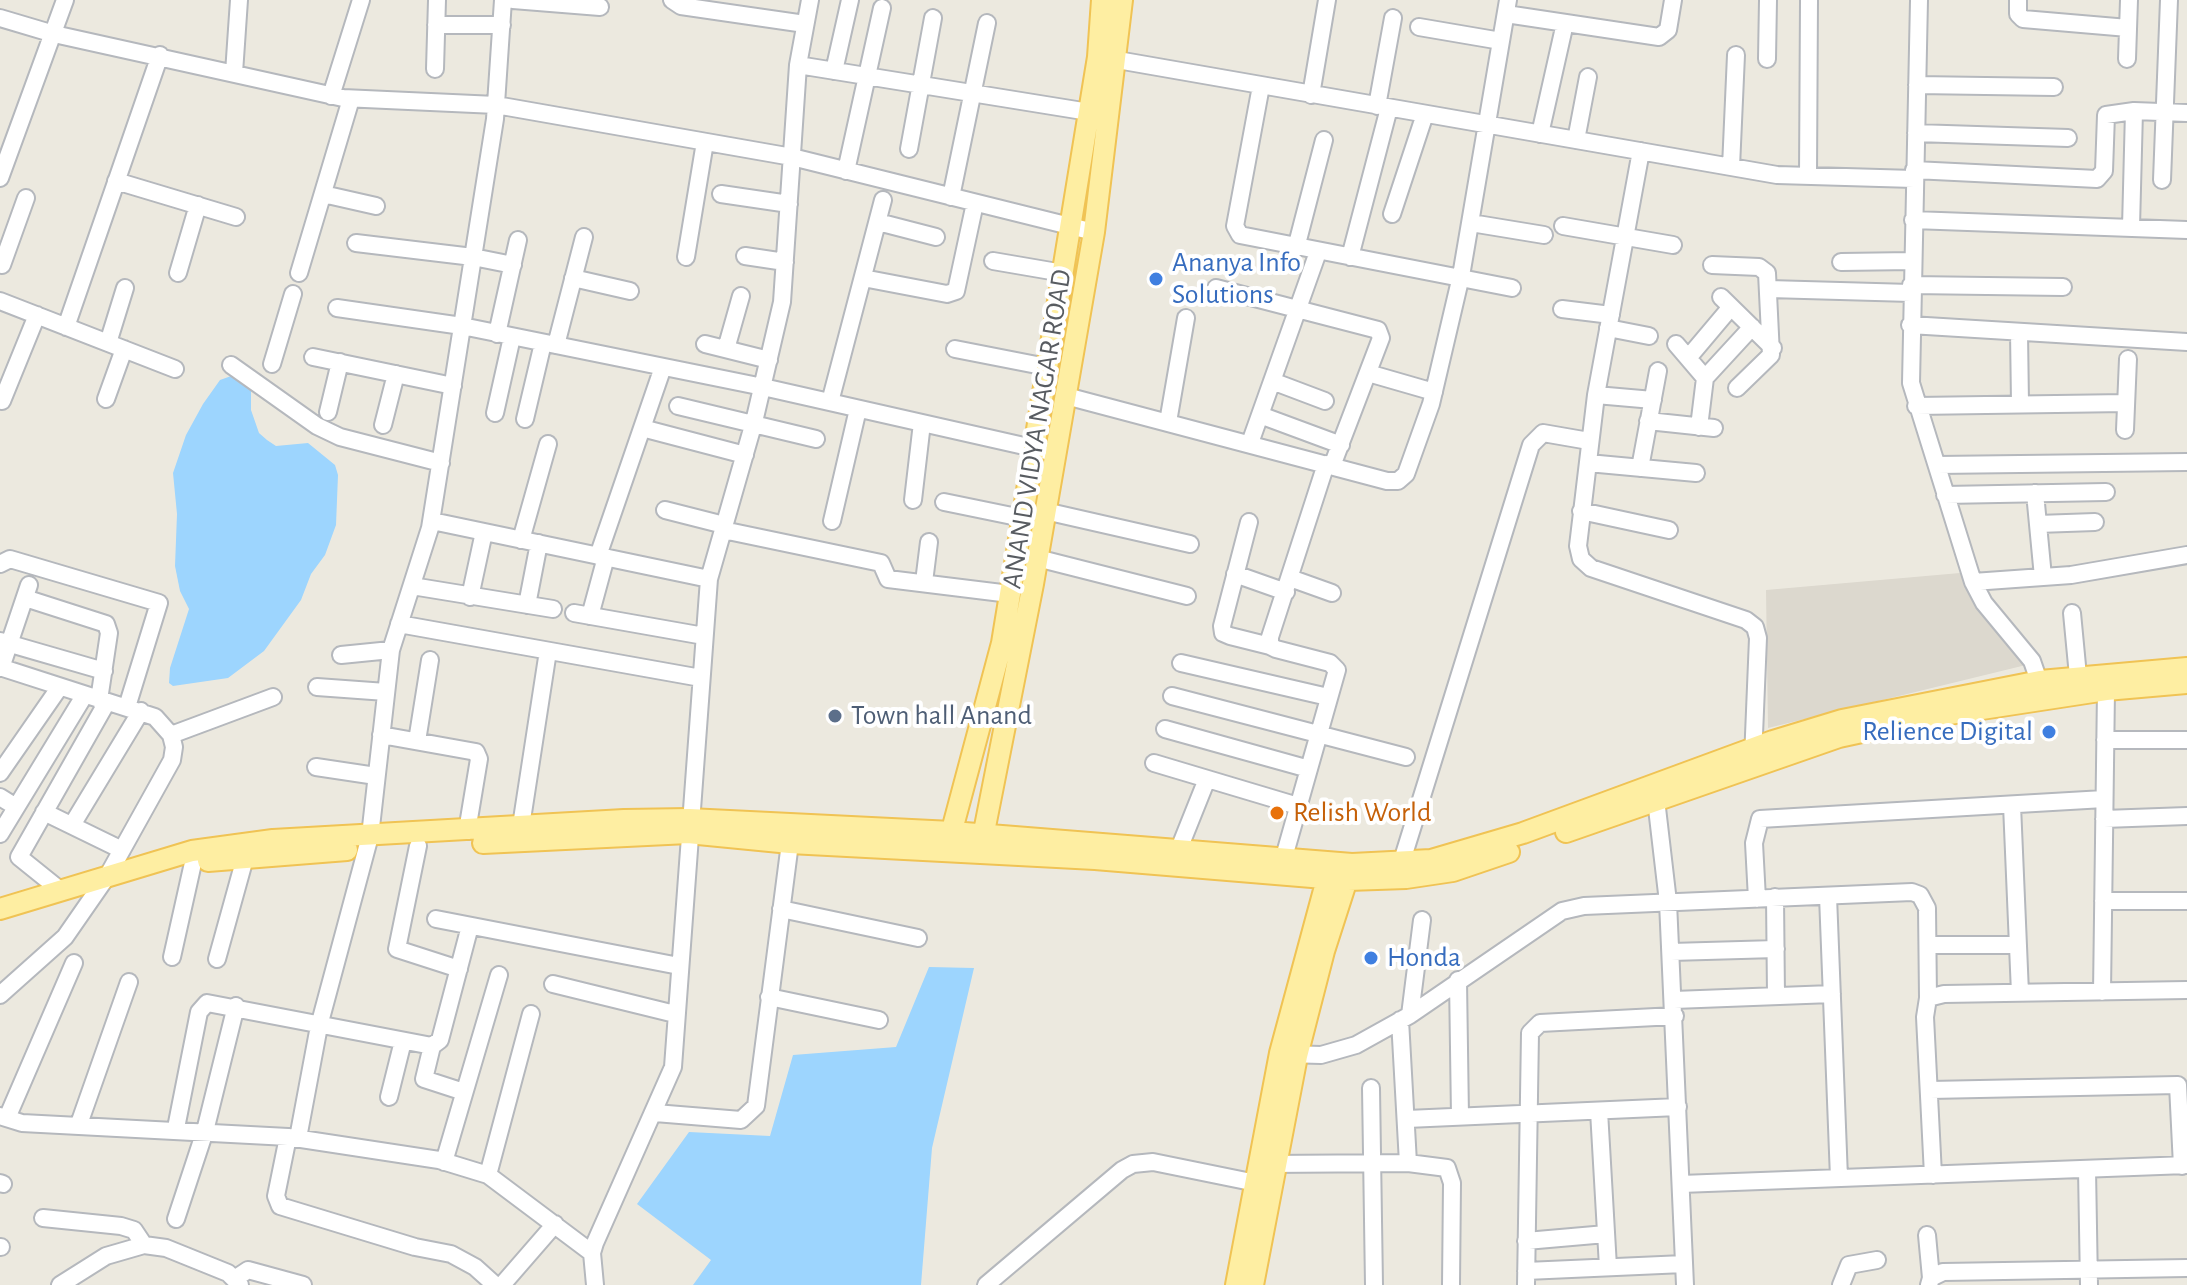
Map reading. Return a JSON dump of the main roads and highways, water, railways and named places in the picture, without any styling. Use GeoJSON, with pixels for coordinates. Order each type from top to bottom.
{"type":"FeatureCollection","features":[{"type":"Feature","properties":{"kind":"main road","name":"ANAND VIDYA NAGAR ROAD"},"geometry":{"type":"LineString","coordinates":[[981,845],[1037,558],[1094,232],[1108,58],[1103,1]]}},
{"type":"Feature","properties":{"kind":"main road","name":"ANAND VIDYA NAGAR ROAD"},"geometry":{"type":"LineString","coordinates":[[946,853],[1002,643],[1089,112],[1108,58]]}},
{"type":"Feature","properties":{"kind":"main road"},"geometry":{"type":"LineString","coordinates":[[2042,690],[2078,676],[2187,668]]}},
{"type":"Feature","properties":{"kind":"main road"},"geometry":{"type":"LineString","coordinates":[[0,909],[60,890],[193,863],[521,826],[952,832],[981,845],[1110,860],[1340,871],[1406,878],[1453,871],[1842,720],[2042,690],[2106,690],[2187,683]]}},
{"type":"Feature","properties":{"kind":"main road"},"geometry":{"type":"LineString","coordinates":[[0,920],[192,851],[273,840],[418,846],[689,826],[790,843],[946,853],[981,845],[1179,849],[1284,857],[1340,871],[1456,855],[1655,793]]}},
{"type":"Feature","properties":{"kind":"main road"},"geometry":{"type":"LineString","coordinates":[[1236,1285],[1265,1174],[1289,1054],[1324,951],[1340,871]]}},
{"type":"Feature","properties":{"kind":"main road"},"geometry":{"type":"LineString","coordinates":[[1253,1285],[1265,1174]]}},
{"type":"Feature","properties":{"kind":"water"},"geometry":{"type":"Polygon","coordinates":[[[234,375],[251,387],[251,410],[259,433],[276,446],[308,443],[335,465],[338,475],[336,525],[325,555],[311,574],[301,600],[264,651],[228,678],[173,686],[169,683],[170,668],[189,609],[180,591],[175,566],[177,514],[173,473],[186,435],[203,404],[220,380],[234,375]]]}},
{"type":"Feature","properties":{"kind":"water"},"geometry":{"type":"Polygon","coordinates":[[[929,967],[974,968],[932,1148],[921,1285],[693,1285],[711,1260],[637,1204],[689,1132],[770,1136],[793,1055],[896,1047],[929,967]]]}},
{"type":"Feature","properties":{"kind":"place","name":"Ananya Info Solutions"},"geometry":{"type":"Point","coordinates":[1156,279]}},
{"type":"Feature","properties":{"kind":"place","name":"Town hall Anand"},"geometry":{"type":"Point","coordinates":[835,716]}},
{"type":"Feature","properties":{"kind":"place","name":"Relience Digital"},"geometry":{"type":"Point","coordinates":[2049,732]}},
{"type":"Feature","properties":{"kind":"place","name":"Relish World"},"geometry":{"type":"Point","coordinates":[1277,813]}},
{"type":"Feature","properties":{"kind":"place","name":"Honda"},"geometry":{"type":"Point","coordinates":[1371,958]}}]}
